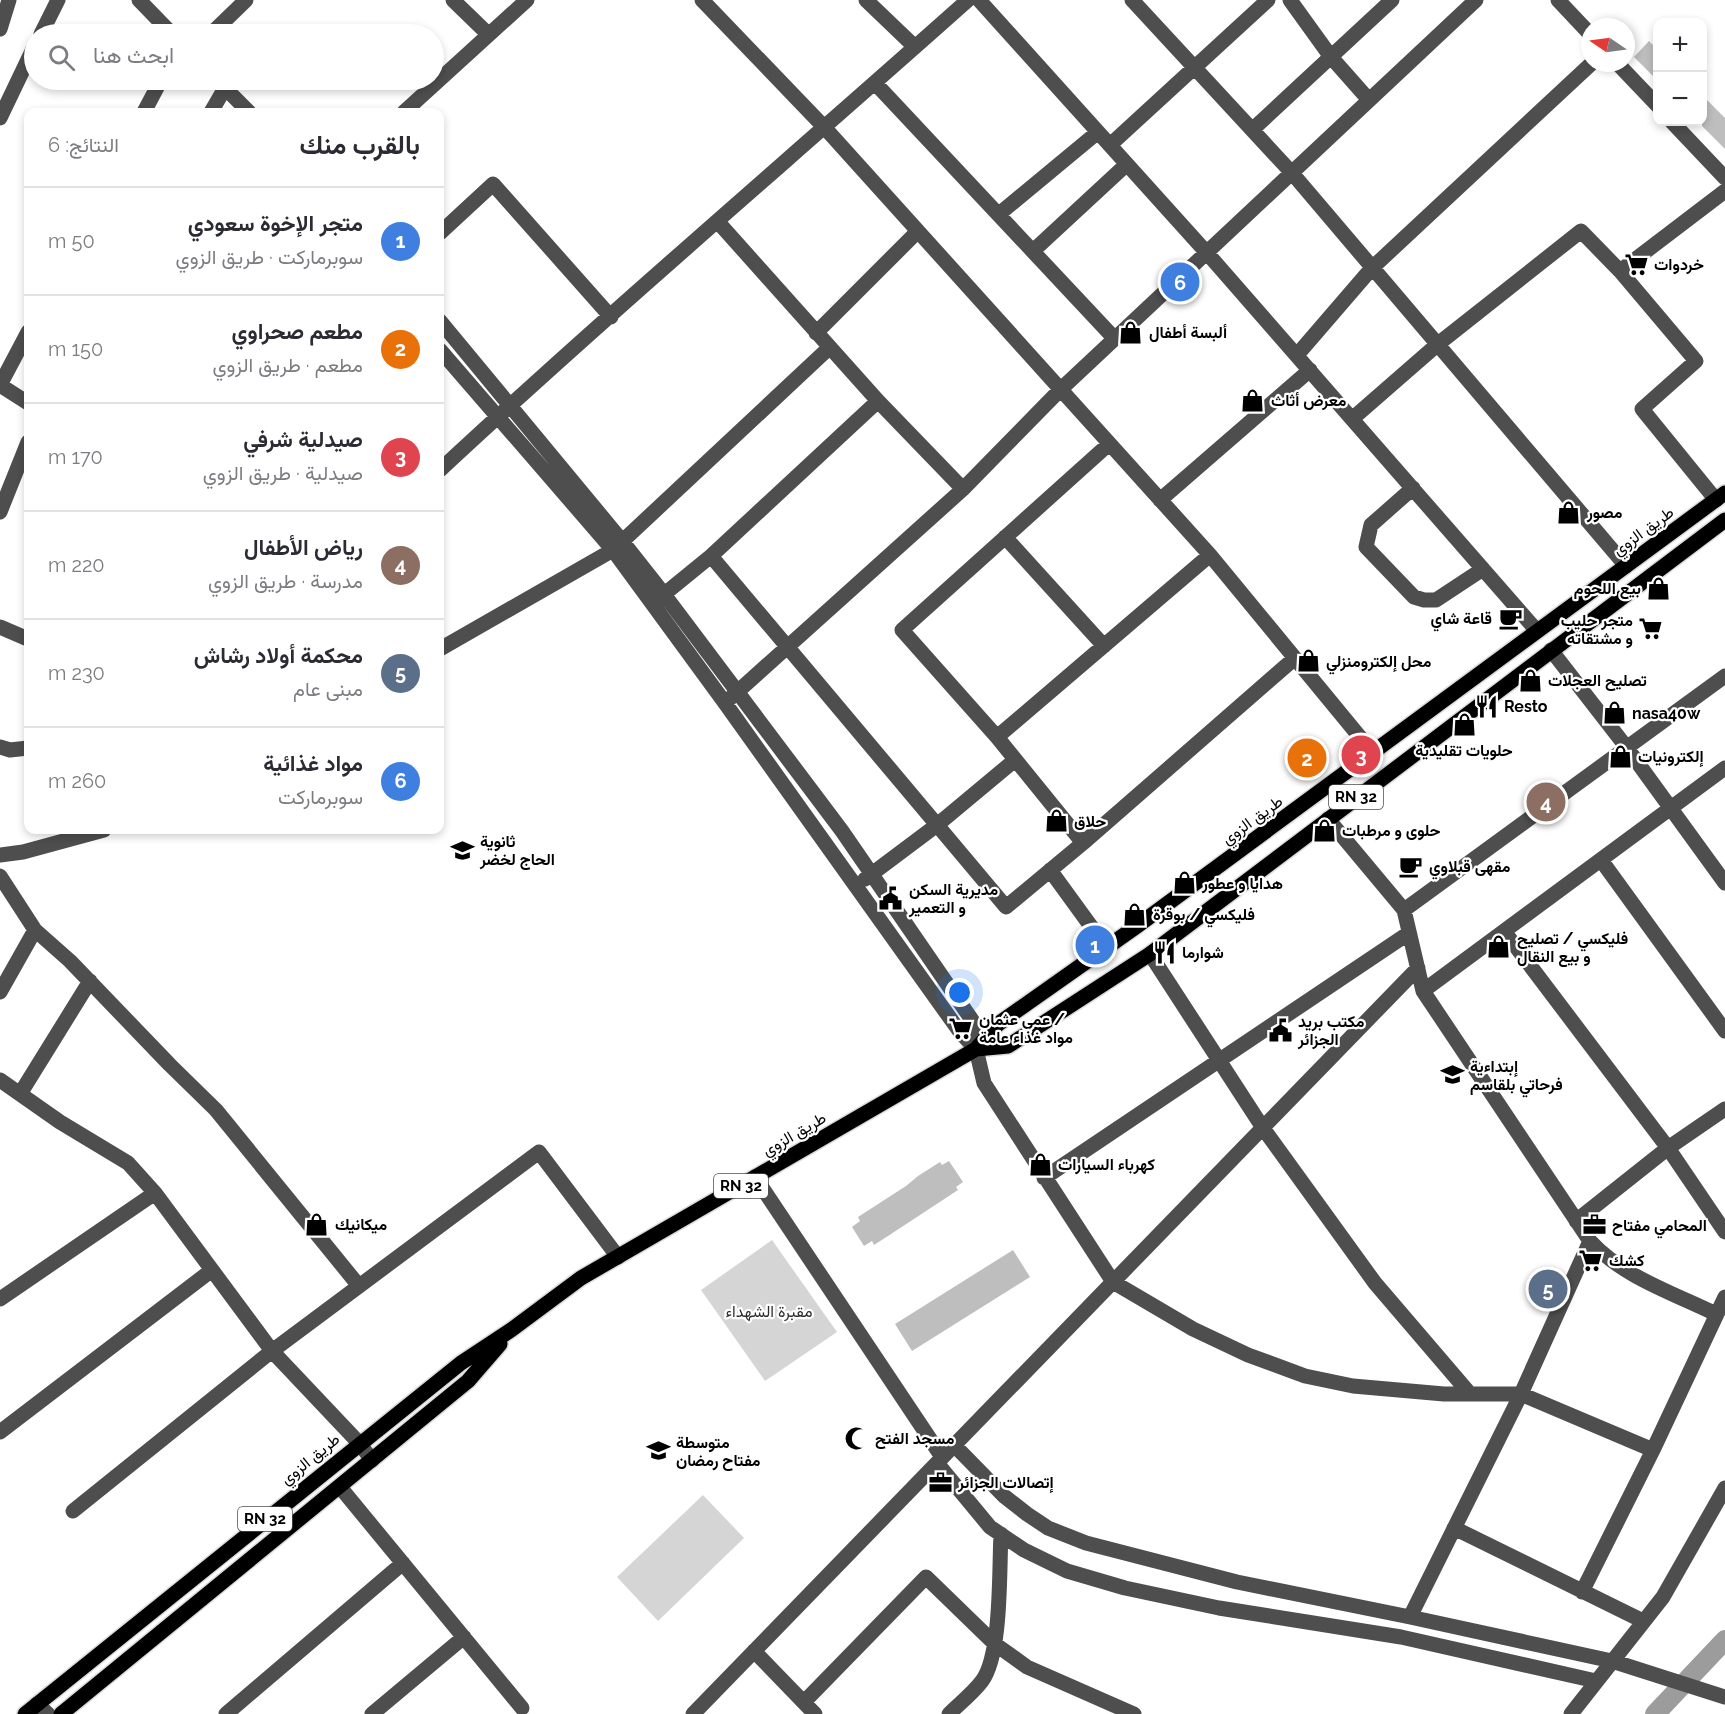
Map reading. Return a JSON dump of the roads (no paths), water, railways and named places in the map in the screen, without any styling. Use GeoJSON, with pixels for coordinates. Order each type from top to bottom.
{"type":"FeatureCollection","features":[{"type":"Feature","properties":{"kind":"main road","name":"طريق الزوي"},"geometry":{"type":"LineString","coordinates":[[25,1714],[42,1709],[359,1443],[461,1363],[511,1330],[581,1278],[976,1049],[998,1024],[1373,753],[1720,497]]}},
{"type":"Feature","properties":{"kind":"main road","name":"طريق الزوي"},"geometry":{"type":"LineString","coordinates":[[976,1049],[1008,1046],[1150,954],[1725,520]]}},
{"type":"Feature","properties":{"kind":"main road","name":"طريق الزوي"},"geometry":{"type":"LineString","coordinates":[[61,1714],[468,1382],[511,1330]]}},
{"type":"Feature","properties":{"kind":"street"},"geometry":{"type":"LineString","coordinates":[[0,28],[9,0]]}},
{"type":"Feature","properties":{"kind":"street"},"geometry":{"type":"LineString","coordinates":[[46,24],[58,0]]}},
{"type":"Feature","properties":{"kind":"street"},"geometry":{"type":"LineString","coordinates":[[139,0],[162,24]]}},
{"type":"Feature","properties":{"kind":"street"},"geometry":{"type":"LineString","coordinates":[[221,24],[246,0]]}},
{"type":"Feature","properties":{"kind":"street"},"geometry":{"type":"LineString","coordinates":[[453,0],[488,34]]}},
{"type":"Feature","properties":{"kind":"street"},"geometry":{"type":"LineString","coordinates":[[444,75],[527,0]]}},
{"type":"Feature","properties":{"kind":"street"},"geometry":{"type":"LineString","coordinates":[[702,0],[825,128],[1210,555],[1373,753]]}},
{"type":"Feature","properties":{"kind":"street"},"geometry":{"type":"LineString","coordinates":[[866,0],[915,47]]}},
{"type":"Feature","properties":{"kind":"street"},"geometry":{"type":"LineString","coordinates":[[444,466],[509,405],[968,0]]}},
{"type":"Feature","properties":{"kind":"street"},"geometry":{"type":"LineString","coordinates":[[979,0],[1207,253],[1537,631]]}},
{"type":"Feature","properties":{"kind":"street"},"geometry":{"type":"LineString","coordinates":[[1132,0],[1292,173],[1626,566]]}},
{"type":"Feature","properties":{"kind":"street"},"geometry":{"type":"LineString","coordinates":[[1110,145],[1268,0]]}},
{"type":"Feature","properties":{"kind":"street"},"geometry":{"type":"LineString","coordinates":[[1290,0],[1331,57],[1369,100]]}},
{"type":"Feature","properties":{"kind":"street"},"geometry":{"type":"LineString","coordinates":[[1252,130],[1391,0]]}},
{"type":"Feature","properties":{"kind":"street"},"geometry":{"type":"LineString","coordinates":[[725,703],[963,489],[1060,390],[1476,0]]}},
{"type":"Feature","properties":{"kind":"street"},"geometry":{"type":"LineString","coordinates":[[1558,0],[1581,24]]}},
{"type":"Feature","properties":{"kind":"street"},"geometry":{"type":"LineString","coordinates":[[0,118],[24,68]]}},
{"type":"Feature","properties":{"kind":"street"},"geometry":{"type":"LineString","coordinates":[[1297,356],[1372,268],[1582,72]]}},
{"type":"Feature","properties":{"kind":"street"},"geometry":{"type":"LineString","coordinates":[[1626,72],[1653,101]]}},
{"type":"Feature","properties":{"kind":"street"},"geometry":{"type":"LineString","coordinates":[[876,83],[1115,339]]}},
{"type":"Feature","properties":{"kind":"street"},"geometry":{"type":"LineString","coordinates":[[146,108],[156,90]]}},
{"type":"Feature","properties":{"kind":"street"},"geometry":{"type":"LineString","coordinates":[[212,108],[219,90]]}},
{"type":"Feature","properties":{"kind":"street"},"geometry":{"type":"LineString","coordinates":[[227,90],[245,108]]}},
{"type":"Feature","properties":{"kind":"street"},"geometry":{"type":"LineString","coordinates":[[408,108],[428,90]]}},
{"type":"Feature","properties":{"kind":"street"},"geometry":{"type":"LineString","coordinates":[[1676,126],[1725,178]]}},
{"type":"Feature","properties":{"kind":"street"},"geometry":{"type":"LineString","coordinates":[[999,214],[1098,132]]}},
{"type":"Feature","properties":{"kind":"street"},"geometry":{"type":"LineString","coordinates":[[1033,251],[1127,164]]}},
{"type":"Feature","properties":{"kind":"street"},"geometry":{"type":"LineString","coordinates":[[444,228],[493,184],[611,316]]}},
{"type":"Feature","properties":{"kind":"street"},"geometry":{"type":"LineString","coordinates":[[1620,271],[1725,191]]}},
{"type":"Feature","properties":{"kind":"street"},"geometry":{"type":"LineString","coordinates":[[718,222],[878,401],[963,489]]}},
{"type":"Feature","properties":{"kind":"street"},"geometry":{"type":"LineString","coordinates":[[816,333],[918,231]]}},
{"type":"Feature","properties":{"kind":"street"},"geometry":{"type":"LineString","coordinates":[[1352,419],[1438,344],[1581,231],[1620,271],[1696,361],[1642,409],[1720,497]]}},
{"type":"Feature","properties":{"kind":"street"},"geometry":{"type":"LineString","coordinates":[[444,326],[509,405],[658,599],[737,692],[842,831],[972,1020],[984,1083],[1113,1282],[1193,1329],[1248,1355],[1305,1376],[1353,1386],[1444,1394],[1521,1394],[1653,1450]]}},
{"type":"Feature","properties":{"kind":"street"},"geometry":{"type":"LineString","coordinates":[[24,340],[0,385],[24,400]]}},
{"type":"Feature","properties":{"kind":"street"},"geometry":{"type":"LineString","coordinates":[[444,647],[617,545],[830,347]]}},
{"type":"Feature","properties":{"kind":"street"},"geometry":{"type":"LineString","coordinates":[[444,355],[497,417],[617,545]]}},
{"type":"Feature","properties":{"kind":"street"},"geometry":{"type":"LineString","coordinates":[[1160,500],[1310,370]]}},
{"type":"Feature","properties":{"kind":"street"},"geometry":{"type":"LineString","coordinates":[[658,599],[711,556],[878,401]]}},
{"type":"Feature","properties":{"kind":"street"},"geometry":{"type":"LineString","coordinates":[[1083,843],[997,737],[902,630],[1109,444]]}},
{"type":"Feature","properties":{"kind":"street"},"geometry":{"type":"LineString","coordinates":[[0,512],[24,452]]}},
{"type":"Feature","properties":{"kind":"street"},"geometry":{"type":"LineString","coordinates":[[1413,488],[1371,525],[1365,547],[1414,597],[1424,600],[1436,600],[1483,569]]}},
{"type":"Feature","properties":{"kind":"street"},"geometry":{"type":"LineString","coordinates":[[1005,537],[1104,646]]}},
{"type":"Feature","properties":{"kind":"street"},"geometry":{"type":"LineString","coordinates":[[997,737],[1210,555]]}},
{"type":"Feature","properties":{"kind":"street"},"geometry":{"type":"LineString","coordinates":[[711,556],[1006,907],[1295,658]]}},
{"type":"Feature","properties":{"kind":"street"},"geometry":{"type":"LineString","coordinates":[[658,599],[725,703],[960,1032],[976,1049]]}},
{"type":"Feature","properties":{"kind":"street"},"geometry":{"type":"LineString","coordinates":[[0,627],[24,637]]}},
{"type":"Feature","properties":{"kind":"street"},"geometry":{"type":"LineString","coordinates":[[1551,650],[1725,883]]}},
{"type":"Feature","properties":{"kind":"street"},"geometry":{"type":"LineString","coordinates":[[1404,910],[1725,676]]}},
{"type":"Feature","properties":{"kind":"street"},"geometry":{"type":"LineString","coordinates":[[0,747],[10,750],[24,748]]}},
{"type":"Feature","properties":{"kind":"street"},"geometry":{"type":"LineString","coordinates":[[855,885],[872,875],[937,825],[1015,760]]}},
{"type":"Feature","properties":{"kind":"street"},"geometry":{"type":"LineString","coordinates":[[1424,991],[1725,768]]}},
{"type":"Feature","properties":{"kind":"street"},"geometry":{"type":"LineString","coordinates":[[1328,819],[1404,910],[1424,991],[1590,1241],[1605,1257],[1623,1269],[1716,1314]]}},
{"type":"Feature","properties":{"kind":"street"},"geometry":{"type":"LineString","coordinates":[[0,855],[22,852],[89,834]]}},
{"type":"Feature","properties":{"kind":"street"},"geometry":{"type":"LineString","coordinates":[[1601,860],[1725,1031]]}},
{"type":"Feature","properties":{"kind":"street"},"geometry":{"type":"LineString","coordinates":[[1050,870],[1106,947]]}},
{"type":"Feature","properties":{"kind":"street"},"geometry":{"type":"LineString","coordinates":[[0,876],[36,930],[90,981],[216,1110],[358,1286]]}},
{"type":"Feature","properties":{"kind":"street"},"geometry":{"type":"LineString","coordinates":[[0,992],[36,930]]}},
{"type":"Feature","properties":{"kind":"street"},"geometry":{"type":"LineString","coordinates":[[1504,931],[1668,1148],[1725,1232]]}},
{"type":"Feature","properties":{"kind":"street"},"geometry":{"type":"LineString","coordinates":[[1044,1178],[1409,933]]}},
{"type":"Feature","properties":{"kind":"street"},"geometry":{"type":"LineString","coordinates":[[1150,954],[1263,1128],[1375,1283],[1470,1394]]}},
{"type":"Feature","properties":{"kind":"street"},"geometry":{"type":"LineString","coordinates":[[693,1714],[1418,968]]}},
{"type":"Feature","properties":{"kind":"street"},"geometry":{"type":"LineString","coordinates":[[20,1094],[90,981]]}},
{"type":"Feature","properties":{"kind":"street"},"geometry":{"type":"LineString","coordinates":[[0,1080],[60,1122],[128,1162],[154,1192],[272,1351],[359,1443],[372,1460]]}},
{"type":"Feature","properties":{"kind":"street"},"geometry":{"type":"LineString","coordinates":[[1576,1221],[1668,1148],[1725,1109]]}},
{"type":"Feature","properties":{"kind":"street"},"geometry":{"type":"LineString","coordinates":[[73,1511],[272,1351],[539,1152],[618,1257]]}},
{"type":"Feature","properties":{"kind":"street"},"geometry":{"type":"LineString","coordinates":[[755,1178],[940,1460],[990,1527],[1024,1550],[1067,1571],[1125,1588],[1219,1608],[1401,1637],[1596,1681]]}},
{"type":"Feature","properties":{"kind":"street"},"geometry":{"type":"LineString","coordinates":[[0,1299],[154,1192]]}},
{"type":"Feature","properties":{"kind":"street"},"geometry":{"type":"LineString","coordinates":[[1410,1617],[1521,1394],[1590,1241]]}},
{"type":"Feature","properties":{"kind":"street"},"geometry":{"type":"LineString","coordinates":[[0,1432],[212,1270]]}},
{"type":"Feature","properties":{"kind":"street"},"geometry":{"type":"LineString","coordinates":[[1582,1592],[1653,1450],[1725,1297]]}},
{"type":"Feature","properties":{"kind":"street"},"geometry":{"type":"LineString","coordinates":[[954,1445],[1004,1496],[1027,1514],[1048,1528],[1086,1543],[1237,1582],[1612,1661],[1725,1697]]}},
{"type":"Feature","properties":{"kind":"street"},"geometry":{"type":"LineString","coordinates":[[340,1487],[522,1708]]}},
{"type":"Feature","properties":{"kind":"street"},"geometry":{"type":"LineString","coordinates":[[1571,1714],[1663,1597],[1725,1488]]}},
{"type":"Feature","properties":{"kind":"street"},"geometry":{"type":"LineString","coordinates":[[1454,1528],[1643,1621]]}},
{"type":"Feature","properties":{"kind":"street"},"geometry":{"type":"LineString","coordinates":[[949,1714],[982,1682],[991,1664],[995,1644],[1001,1534]]}},
{"type":"Feature","properties":{"kind":"street"},"geometry":{"type":"LineString","coordinates":[[226,1714],[403,1563]]}},
{"type":"Feature","properties":{"kind":"street"},"geometry":{"type":"LineString","coordinates":[[804,1702],[926,1577],[995,1644],[1027,1667],[1134,1714]]}},
{"type":"Feature","properties":{"kind":"street"},"geometry":{"type":"LineString","coordinates":[[372,1714],[464,1637]]}},
{"type":"Feature","properties":{"kind":"street"},"geometry":{"type":"LineString","coordinates":[[754,1651],[815,1714]]}},
{"type":"Feature","properties":{"kind":"waterway"},"geometry":{"type":"LineString","coordinates":[[1655,1714],[1725,1640]]}},
{"type":"Feature","properties":{"kind":"place","name":"خردوات"},"geometry":{"type":"Point","coordinates":[1636,264]}},
{"type":"Feature","properties":{"kind":"place","name":"مواد غذائية"},"geometry":{"type":"Point","coordinates":[1180,282]}},
{"type":"Feature","properties":{"kind":"place","name":"ألبسة أطفال"},"geometry":{"type":"Point","coordinates":[1131,332]}},
{"type":"Feature","properties":{"kind":"place","name":"معرض أثاث"},"geometry":{"type":"Point","coordinates":[1253,400]}},
{"type":"Feature","properties":{"kind":"place","name":"مصور"},"geometry":{"type":"Point","coordinates":[1569,512]}},
{"type":"Feature","properties":{"kind":"place","name":"بيع اللحوم"},"geometry":{"type":"Point","coordinates":[1659,588]}},
{"type":"Feature","properties":{"kind":"place","name":"قاعة شاي"},"geometry":{"type":"Point","coordinates":[1510,618]}},
{"type":"Feature","properties":{"kind":"place","name":"متجر حليب و مشتقاته"},"geometry":{"type":"Point","coordinates":[1651,629]}},
{"type":"Feature","properties":{"kind":"place","name":"محل إلكترومنزلي"},"geometry":{"type":"Point","coordinates":[1308,661]}},
{"type":"Feature","properties":{"kind":"place","name":"تصليح العجلات"},"geometry":{"type":"Point","coordinates":[1530,680]}},
{"type":"Feature","properties":{"kind":"place","name":"Resto"},"geometry":{"type":"Point","coordinates":[1486,706]}},
{"type":"Feature","properties":{"kind":"place","name":"nasa40w"},"geometry":{"type":"Point","coordinates":[1614,713]}},
{"type":"Feature","properties":{"kind":"place","name":"حلويات تقليدية"},"geometry":{"type":"Point","coordinates":[1464,725]}},
{"type":"Feature","properties":{"kind":"place","name":"صيدلية شرفي"},"geometry":{"type":"Point","coordinates":[1361,755]}},
{"type":"Feature","properties":{"kind":"place","name":"إلكترونيات"},"geometry":{"type":"Point","coordinates":[1620,756]}},
{"type":"Feature","properties":{"kind":"place","name":"مطعم صحراوي"},"geometry":{"type":"Point","coordinates":[1307,758]}},
{"type":"Feature","properties":{"kind":"place","name":"رياض الأطفال"},"geometry":{"type":"Point","coordinates":[1546,802]}},
{"type":"Feature","properties":{"kind":"place","name":"حلاق"},"geometry":{"type":"Point","coordinates":[1056,821]}},
{"type":"Feature","properties":{"kind":"place","name":"حلوى و مرطبات"},"geometry":{"type":"Point","coordinates":[1324,830]}},
{"type":"Feature","properties":{"kind":"place","name":"ثانوية الحاج لخضر"},"geometry":{"type":"Point","coordinates":[462,850]}},
{"type":"Feature","properties":{"kind":"place","name":"مقهى قبلاوي"},"geometry":{"type":"Point","coordinates":[1411,866]}},
{"type":"Feature","properties":{"kind":"place","name":"هدايا و عطور"},"geometry":{"type":"Point","coordinates":[1184,883]}},
{"type":"Feature","properties":{"kind":"place","name":"مديرية السكن و التعمير"},"geometry":{"type":"Point","coordinates":[891,898]}},
{"type":"Feature","properties":{"kind":"place","name":"فليكسي / بوقرة"},"geometry":{"type":"Point","coordinates":[1135,914]}},
{"type":"Feature","properties":{"kind":"place","name":"متجر الإخوة سعودي"},"geometry":{"type":"Point","coordinates":[1095,945]}},
{"type":"Feature","properties":{"kind":"place","name":"فليكسي / تصليح و بيع النقال"},"geometry":{"type":"Point","coordinates":[1499,947]}},
{"type":"Feature","properties":{"kind":"place","name":"شوارما"},"geometry":{"type":"Point","coordinates":[1164,952]}},
{"type":"Feature","properties":{"kind":"place","name":"عمي عثمان / مواد غذاء عامة"},"geometry":{"type":"Point","coordinates":[961,1028]}},
{"type":"Feature","properties":{"kind":"place","name":"مكتب بريد الجزائر"},"geometry":{"type":"Point","coordinates":[1280,1030]}},
{"type":"Feature","properties":{"kind":"place","name":"إبتداءية فرحاتي بلقاسم"},"geometry":{"type":"Point","coordinates":[1452,1075]}},
{"type":"Feature","properties":{"kind":"place","name":"كهرباء السيارات"},"geometry":{"type":"Point","coordinates":[1040,1164]}},
{"type":"Feature","properties":{"kind":"place","name":"ميكانيك"},"geometry":{"type":"Point","coordinates":[317,1224]}},
{"type":"Feature","properties":{"kind":"place","name":"المحامي مفتاح"},"geometry":{"type":"Point","coordinates":[1594,1225]}},
{"type":"Feature","properties":{"kind":"place","name":"كشك"},"geometry":{"type":"Point","coordinates":[1591,1260]}},
{"type":"Feature","properties":{"kind":"place","name":"محكمة أولاد رشاش"},"geometry":{"type":"Point","coordinates":[1548,1289]}},
{"type":"Feature","properties":{"kind":"place","name":"مسجد الفتح"},"geometry":{"type":"Point","coordinates":[857,1438]}},
{"type":"Feature","properties":{"kind":"place","name":"متوسطة مفتاح رمضان"},"geometry":{"type":"Point","coordinates":[658,1451]}},
{"type":"Feature","properties":{"kind":"place","name":"إتصالات الجزائر"},"geometry":{"type":"Point","coordinates":[940,1482]}},
{"type":"Feature","properties":{"kind":"park label","name":"مقبرة الشهداء"},"geometry":{"type":"Point","coordinates":[769,1311]}}]}
